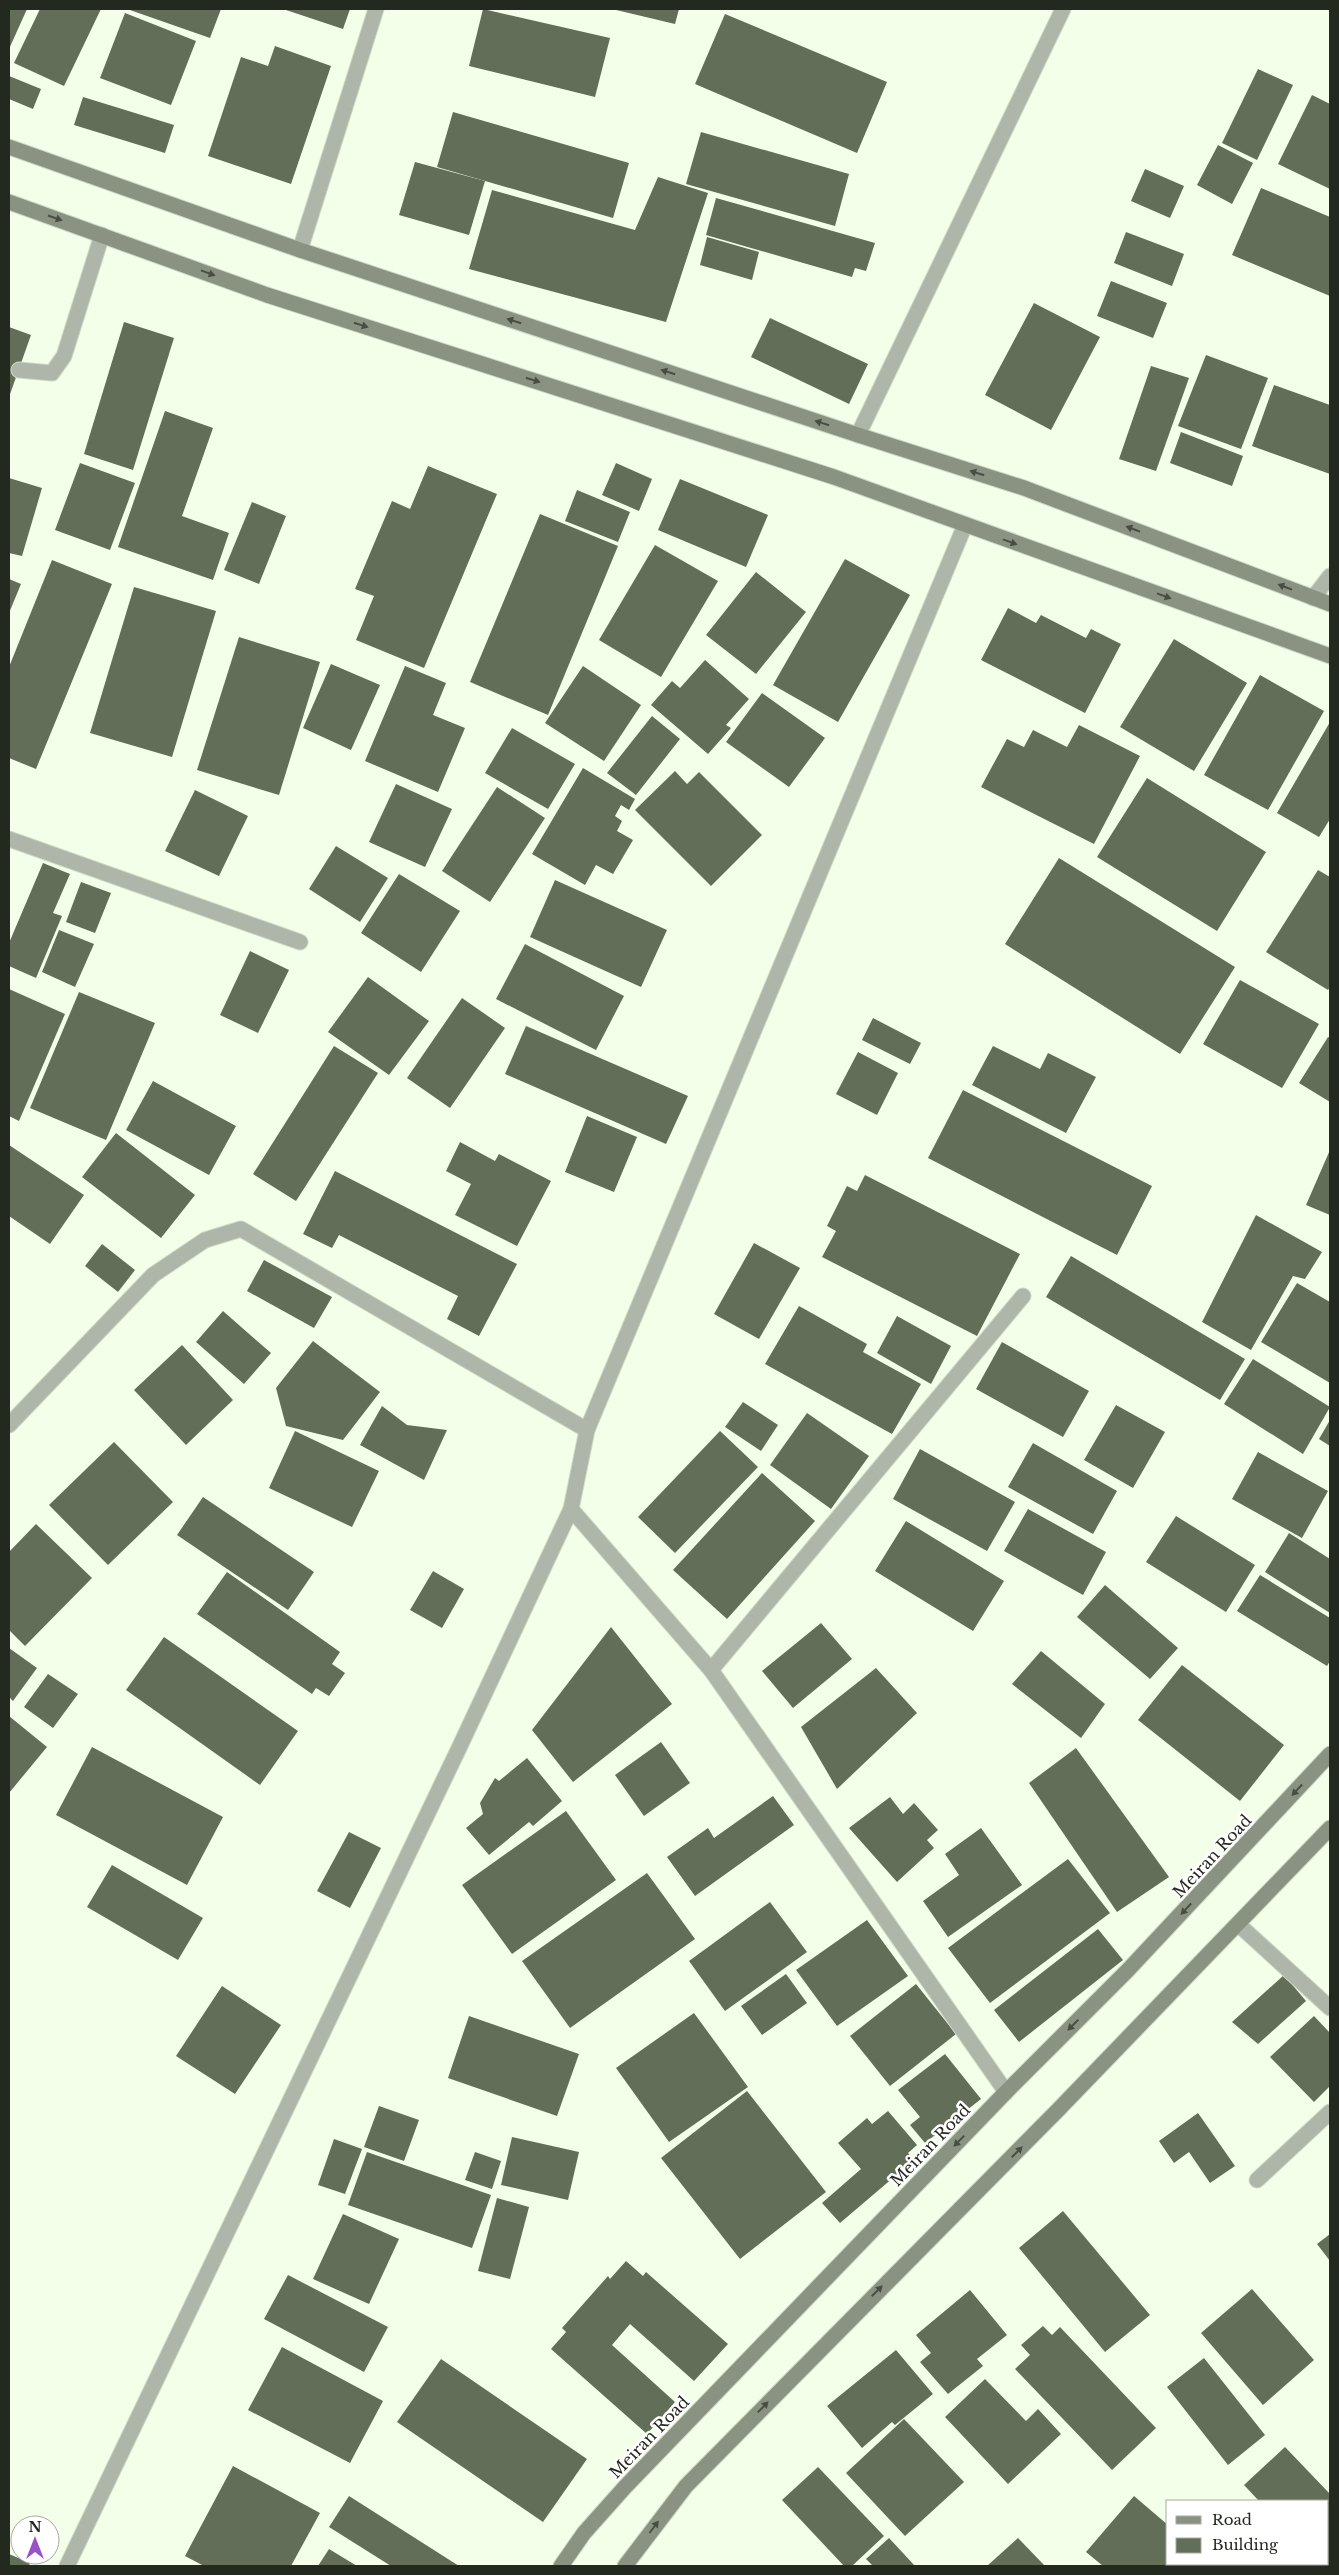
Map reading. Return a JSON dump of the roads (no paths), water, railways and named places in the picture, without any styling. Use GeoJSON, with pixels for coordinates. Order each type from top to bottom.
{"type":"FeatureCollection","features":[{"type":"Feature","properties":{"kind":"street"},"geometry":{"type":"LineString","coordinates":[[300,250],[376,9]]}},
{"type":"Feature","properties":{"kind":"street"},"geometry":{"type":"LineString","coordinates":[[858,435],[1063,9]]}},
{"type":"Feature","properties":{"kind":"street"},"geometry":{"type":"LineString","coordinates":[[9,147],[300,250],[1024,488],[1330,604]]}},
{"type":"Feature","properties":{"kind":"street"},"geometry":{"type":"LineString","coordinates":[[9,203],[267,295],[834,477],[1330,656]]}},
{"type":"Feature","properties":{"kind":"street"},"geometry":{"type":"LineString","coordinates":[[19,370],[52,373],[64,356],[102,235]]}},
{"type":"Feature","properties":{"kind":"street"},"geometry":{"type":"LineString","coordinates":[[67,2566],[460,1746],[570,1509],[588,1430],[964,525]]}},
{"type":"Feature","properties":{"kind":"street"},"geometry":{"type":"LineString","coordinates":[[1313,598],[1330,576]]}},
{"type":"Feature","properties":{"kind":"street"},"geometry":{"type":"LineString","coordinates":[[9,839],[300,942]]}},
{"type":"Feature","properties":{"kind":"street"},"geometry":{"type":"LineString","coordinates":[[9,1425],[153,1275],[205,1240],[242,1228],[588,1430]]}},
{"type":"Feature","properties":{"kind":"street"},"geometry":{"type":"LineString","coordinates":[[712,1670],[1023,1296]]}},
{"type":"Feature","properties":{"kind":"street"},"geometry":{"type":"LineString","coordinates":[[570,1509],[712,1670],[1006,2092]]}},
{"type":"Feature","properties":{"kind":"street","name":"Meiran Road"},"geometry":{"type":"LineString","coordinates":[[561,2566],[584,2533],[625,2487],[1006,2092],[1135,1963],[1330,1754]]}},
{"type":"Feature","properties":{"kind":"street"},"geometry":{"type":"LineString","coordinates":[[625,2566],[686,2486],[1239,1925],[1330,1828]]}},
{"type":"Feature","properties":{"kind":"street"},"geometry":{"type":"LineString","coordinates":[[1239,1925],[1330,2008]]}},
{"type":"Feature","properties":{"kind":"street"},"geometry":{"type":"LineString","coordinates":[[1257,2180],[1330,2112]]}}]}
